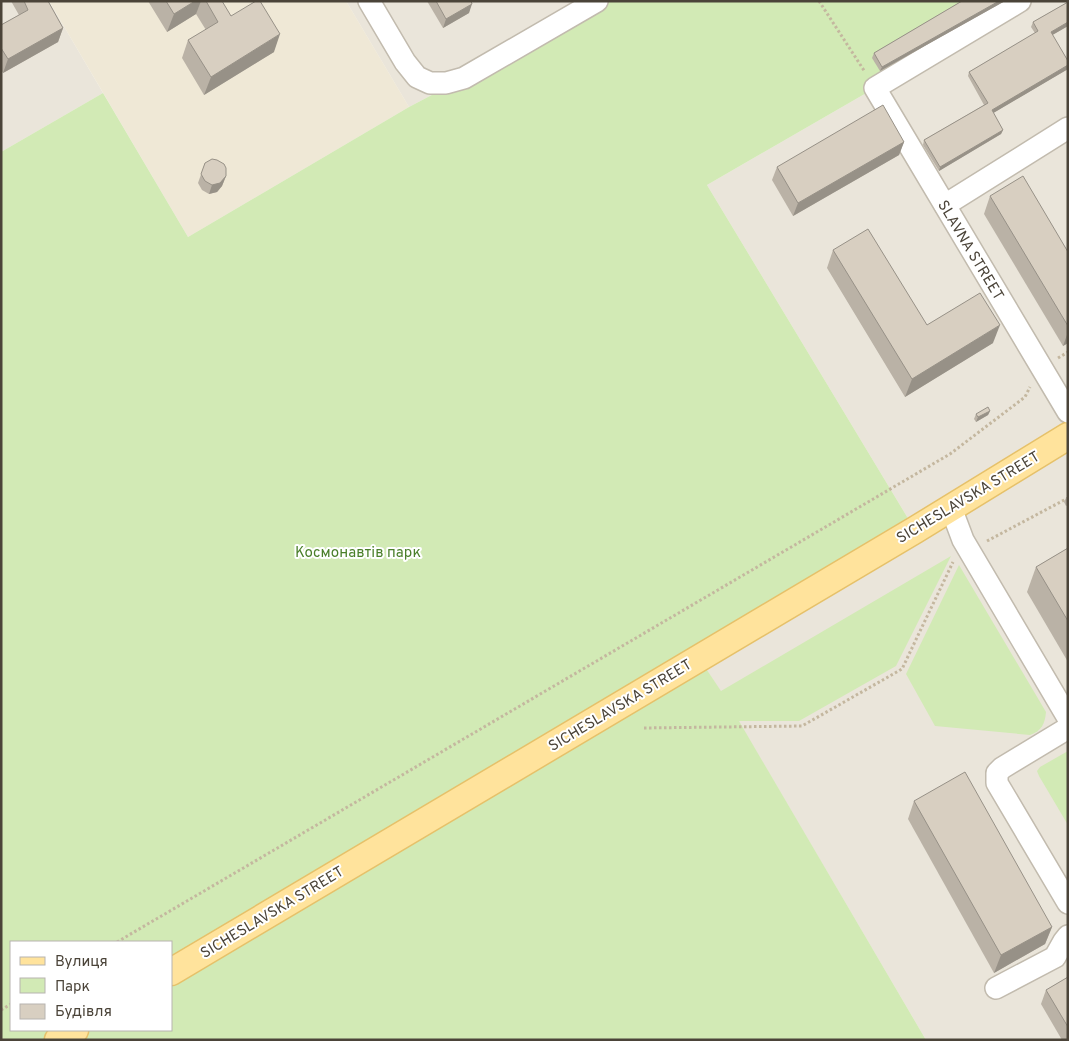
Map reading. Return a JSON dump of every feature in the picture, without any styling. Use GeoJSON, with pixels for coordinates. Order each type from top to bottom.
{"type":"FeatureCollection","features":[{"type":"Feature","properties":{"kind":"main road","name":"SICHESLAVSKA STREET"},"geometry":{"type":"LineString","coordinates":[[172,971],[951,508],[1068,436]]}},
{"type":"Feature","properties":{"kind":"main road"},"geometry":{"type":"LineString","coordinates":[[58,1040],[73,1031]]}},
{"type":"Feature","properties":{"kind":"street"},"geometry":{"type":"LineString","coordinates":[[369,1],[405,62],[417,77],[430,83],[446,83],[464,78],[597,1]]}},
{"type":"Feature","properties":{"kind":"street"},"geometry":{"type":"LineString","coordinates":[[875,88],[1020,1]]}},
{"type":"Feature","properties":{"kind":"street","name":"SLAVNA STREET"},"geometry":{"type":"LineString","coordinates":[[875,88],[1068,412]]}},
{"type":"Feature","properties":{"kind":"street"},"geometry":{"type":"LineString","coordinates":[[945,205],[1018,170],[1068,128]]}},
{"type":"Feature","properties":{"kind":"street"},"geometry":{"type":"LineString","coordinates":[[951,508],[963,540],[1068,718]]}},
{"type":"Feature","properties":{"kind":"street"},"geometry":{"type":"LineString","coordinates":[[1068,728],[1002,768],[997,773],[997,783],[1068,903]]}},
{"type":"Feature","properties":{"kind":"street"},"geometry":{"type":"LineString","coordinates":[[996,988],[1062,959],[1064,940],[1068,936]]}},
{"type":"Feature","properties":{"kind":"path"},"geometry":{"type":"LineString","coordinates":[[819,1],[875,88]]}},
{"type":"Feature","properties":{"kind":"path"},"geometry":{"type":"LineString","coordinates":[[118,941],[950,454],[1025,397],[1041,368]]}},
{"type":"Feature","properties":{"kind":"path"},"geometry":{"type":"LineString","coordinates":[[644,728],[802,726],[902,669],[963,540],[982,543],[1068,498]]}},
{"type":"Feature","properties":{"kind":"shaded area"},"geometry":{"type":"Polygon","coordinates":[[[1,1],[49,1],[103,93],[1,152],[1,1]]]}},
{"type":"Feature","properties":{"kind":"shaded area"},"geometry":{"type":"Polygon","coordinates":[[[49,1],[346,1],[409,107],[188,237],[49,1]]]}},
{"type":"Feature","properties":{"kind":"shaded area"},"geometry":{"type":"Polygon","coordinates":[[[346,1],[597,1],[464,78],[409,107],[346,1]]]}},
{"type":"Feature","properties":{"kind":"shaded area"},"geometry":{"type":"Polygon","coordinates":[[[1020,1],[1068,1],[1068,1040],[926,1040],[725,698],[699,658],[915,530],[707,185],[875,88],[1020,1]]]}},
{"type":"Feature","properties":{"kind":"green space","name":"Космонавтів парк"},"geometry":{"type":"Polygon","coordinates":[[[597,1],[1020,1],[875,88],[707,185],[915,530],[699,658],[721,691],[951,556],[896,666],[799,721],[739,721],[926,1040],[1,1040],[1,152],[103,93],[188,237],[409,107],[464,78],[597,1]]]}},
{"type":"Feature","properties":{"kind":"green space"},"geometry":{"type":"Polygon","coordinates":[[[959,565],[1046,712],[1042,726],[1030,735],[935,726],[906,674],[959,565]]]}},
{"type":"Feature","properties":{"kind":"green space"},"geometry":{"type":"Polygon","coordinates":[[[1068,751],[1068,825],[1037,771],[1040,767],[1068,751]]]}},
{"type":"Feature","properties":{"kind":"building"},"geometry":{"type":"Polygon","coordinates":[[[24,1],[48,1],[63,28],[8,59],[1,48],[1,25],[28,10],[24,1]]]}},
{"type":"Feature","properties":{"kind":"building"},"geometry":{"type":"Polygon","coordinates":[[[166,1],[195,1],[174,14],[166,1]]]}},
{"type":"Feature","properties":{"kind":"building"},"geometry":{"type":"Polygon","coordinates":[[[206,1],[222,1],[231,16],[256,1],[260,1],[280,34],[211,77],[188,40],[218,22],[206,1]]]}},
{"type":"Feature","properties":{"kind":"building"},"geometry":{"type":"Polygon","coordinates":[[[436,1],[471,1],[472,4],[446,19],[436,1]]]}},
{"type":"Feature","properties":{"kind":"building"},"geometry":{"type":"Polygon","coordinates":[[[962,1],[999,1],[882,67],[874,53],[962,1]]]}},
{"type":"Feature","properties":{"kind":"building"},"geometry":{"type":"Polygon","coordinates":[[[1068,2],[1068,22],[1051,32],[1068,61],[1068,65],[992,110],[1003,130],[940,167],[924,140],[988,103],[969,72],[1038,31],[1033,22],[1068,2]]]}},
{"type":"Feature","properties":{"kind":"building"},"geometry":{"type":"Polygon","coordinates":[[[883,105],[904,142],[798,203],[777,167],[883,105]]]}},
{"type":"Feature","properties":{"kind":"building"},"geometry":{"type":"Polygon","coordinates":[[[212,159],[224,164],[226,176],[220,183],[212,185],[205,181],[201,174],[205,163],[212,159]]]}},
{"type":"Feature","properties":{"kind":"building"},"geometry":{"type":"Polygon","coordinates":[[[1023,176],[1068,252],[1068,326],[990,196],[1023,176]]]}},
{"type":"Feature","properties":{"kind":"building"},"geometry":{"type":"Polygon","coordinates":[[[868,229],[927,325],[980,293],[1000,325],[912,379],[833,250],[868,229]]]}},
{"type":"Feature","properties":{"kind":"building"},"geometry":{"type":"Polygon","coordinates":[[[988,407],[990,411],[978,417],[976,414],[988,407]]]}},
{"type":"Feature","properties":{"kind":"building"},"geometry":{"type":"Polygon","coordinates":[[[1068,548],[1068,621],[1036,567],[1068,548]]]}},
{"type":"Feature","properties":{"kind":"building"},"geometry":{"type":"Polygon","coordinates":[[[965,772],[1052,927],[1001,955],[914,801],[965,772]]]}},
{"type":"Feature","properties":{"kind":"building"},"geometry":{"type":"Polygon","coordinates":[[[1068,977],[1068,1027],[1046,990],[1068,977]]]}}]}
